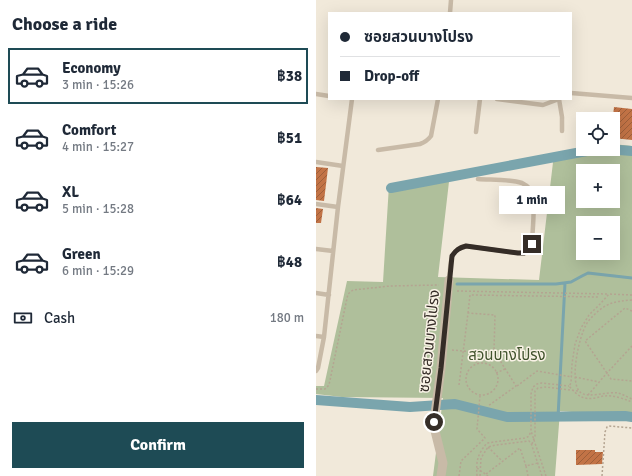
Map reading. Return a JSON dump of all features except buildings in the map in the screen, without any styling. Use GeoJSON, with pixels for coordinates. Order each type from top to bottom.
{"type":"FeatureCollection","features":[{"type":"Feature","properties":{"kind":"street","name":"ซอยสวนบางโปรง"},"geometry":{"type":"LineString","coordinates":[[441,476],[443,463],[434,427],[449,284]]}},
{"type":"Feature","properties":{"kind":"lane"},"geometry":{"type":"LineString","coordinates":[[450,12],[451,0]]}},
{"type":"Feature","properties":{"kind":"lane"},"geometry":{"type":"LineString","coordinates":[[572,93],[632,98]]}},
{"type":"Feature","properties":{"kind":"lane"},"geometry":{"type":"LineString","coordinates":[[316,94],[328,96]]}},
{"type":"Feature","properties":{"kind":"lane"},"geometry":{"type":"LineString","coordinates":[[316,371],[318,368],[324,337],[338,207],[352,100]]}},
{"type":"Feature","properties":{"kind":"lane"},"geometry":{"type":"LineString","coordinates":[[378,150],[420,144],[428,141],[432,136],[438,100]]}},
{"type":"Feature","properties":{"kind":"lane"},"geometry":{"type":"LineString","coordinates":[[476,132],[480,100]]}},
{"type":"Feature","properties":{"kind":"lane"},"geometry":{"type":"LineString","coordinates":[[505,100],[543,105],[556,100]]}},
{"type":"Feature","properties":{"kind":"lane"},"geometry":{"type":"LineString","coordinates":[[559,100],[562,117],[562,131]]}},
{"type":"Feature","properties":{"kind":"lane"},"geometry":{"type":"LineString","coordinates":[[316,162],[343,166]]}},
{"type":"Feature","properties":{"kind":"lane"},"geometry":{"type":"LineString","coordinates":[[449,284],[452,256],[456,250],[461,247],[466,246],[524,253],[529,250],[532,244],[534,202],[533,194],[529,188],[524,184],[515,181],[478,179]]}},
{"type":"Feature","properties":{"kind":"lane"},"geometry":{"type":"LineString","coordinates":[[316,204],[338,207]]}},
{"type":"Feature","properties":{"kind":"lane"},"geometry":{"type":"LineString","coordinates":[[316,249],[333,251]]}},
{"type":"Feature","properties":{"kind":"lane"},"geometry":{"type":"LineString","coordinates":[[316,293],[329,295]]}},
{"type":"Feature","properties":{"kind":"lane"},"geometry":{"type":"LineString","coordinates":[[316,336],[324,337]]}},
{"type":"Feature","properties":{"kind":"path"},"geometry":{"type":"LineString","coordinates":[[316,389],[326,389],[329,385],[348,294],[353,290],[390,286],[449,284],[455,291],[632,295]]}},
{"type":"Feature","properties":{"kind":"path"},"geometry":{"type":"LineString","coordinates":[[578,391],[573,377],[572,364],[575,344],[581,328],[589,316],[609,294]]}},
{"type":"Feature","properties":{"kind":"path"},"geometry":{"type":"LineString","coordinates":[[459,385],[470,295],[599,297]]}},
{"type":"Feature","properties":{"kind":"path"},"geometry":{"type":"LineString","coordinates":[[569,386],[573,377],[582,334],[586,324],[593,315],[610,303],[618,300],[632,300]]}},
{"type":"Feature","properties":{"kind":"path"},"geometry":{"type":"LineString","coordinates":[[632,311],[625,308],[585,341],[611,379],[632,381]]}},
{"type":"Feature","properties":{"kind":"path"},"geometry":{"type":"LineString","coordinates":[[468,313],[495,315],[494,351],[516,386]]}},
{"type":"Feature","properties":{"kind":"path"},"geometry":{"type":"LineString","coordinates":[[588,395],[632,346]]}},
{"type":"Feature","properties":{"kind":"path"},"geometry":{"type":"LineString","coordinates":[[443,349],[496,354]]}},
{"type":"Feature","properties":{"kind":"path"},"geometry":{"type":"LineString","coordinates":[[473,352],[477,364]]}},
{"type":"Feature","properties":{"kind":"path"},"geometry":{"type":"LineString","coordinates":[[481,363],[491,366],[496,373],[497,380],[494,389],[480,395],[471,391],[466,382],[466,377],[471,367],[477,364],[481,363]]}},
{"type":"Feature","properties":{"kind":"path"},"geometry":{"type":"LineString","coordinates":[[496,373],[505,369]]}},
{"type":"Feature","properties":{"kind":"path"},"geometry":{"type":"LineString","coordinates":[[488,406],[537,371],[599,382]]}},
{"type":"Feature","properties":{"kind":"path"},"geometry":{"type":"LineString","coordinates":[[546,476],[531,432],[531,394],[533,387],[542,383],[569,386],[577,395],[584,399],[609,396],[632,402]]}},
{"type":"Feature","properties":{"kind":"path"},"geometry":{"type":"LineString","coordinates":[[542,476],[532,444],[535,436],[535,391],[538,388],[542,387],[573,390],[578,391],[583,395],[610,392],[619,393],[632,399]]}},
{"type":"Feature","properties":{"kind":"path"},"geometry":{"type":"LineString","coordinates":[[459,476],[461,461],[485,438],[477,429],[480,395]]}},
{"type":"Feature","properties":{"kind":"path"},"geometry":{"type":"LineString","coordinates":[[602,476],[605,432],[607,427],[632,428]]}},
{"type":"Feature","properties":{"kind":"path"},"geometry":{"type":"LineString","coordinates":[[477,476],[476,467],[478,456],[487,443],[526,438],[531,432]]}},
{"type":"Feature","properties":{"kind":"path"},"geometry":{"type":"LineString","coordinates":[[473,476],[480,475],[481,458],[488,447],[529,442],[532,444]]}},
{"type":"Feature","properties":{"kind":"path"},"geometry":{"type":"LineString","coordinates":[[488,447],[502,461]]}},
{"type":"Feature","properties":{"kind":"path"},"geometry":{"type":"LineString","coordinates":[[476,467],[487,475],[502,461],[520,448],[528,476]]}},
{"type":"Feature","properties":{"kind":"path"},"geometry":{"type":"LineString","coordinates":[[526,466],[538,463]]}},
{"type":"Feature","properties":{"kind":"green space","name":"สวนบางโปรง"},"geometry":{"type":"Polygon","coordinates":[[[620,145],[632,146],[632,417],[560,411],[555,476],[433,476],[443,398],[342,397],[316,394],[316,386],[324,386],[347,281],[383,282],[389,185],[450,173],[438,277],[539,280],[554,154],[576,149],[576,156],[620,156],[620,145]]]}},
{"type":"Feature","properties":{"kind":"waterway"},"geometry":{"type":"LineString","coordinates":[[620,150],[632,151]]}},
{"type":"Feature","properties":{"kind":"waterway"},"geometry":{"type":"LineString","coordinates":[[391,188],[576,153]]}},
{"type":"Feature","properties":{"kind":"waterway"},"geometry":{"type":"LineString","coordinates":[[457,284],[556,284],[571,282],[588,273],[632,278]]}},
{"type":"Feature","properties":{"kind":"waterway"},"geometry":{"type":"LineString","coordinates":[[558,417],[565,283]]}},
{"type":"Feature","properties":{"kind":"waterway"},"geometry":{"type":"LineString","coordinates":[[316,400],[410,407],[455,404],[507,417],[632,417]]}},
{"type":"Feature","properties":{"kind":"route"},"geometry":{"type":"LineString","coordinates":[[434,422],[452,256],[456,250],[466,246],[524,253],[529,250],[532,244]]}}]}
